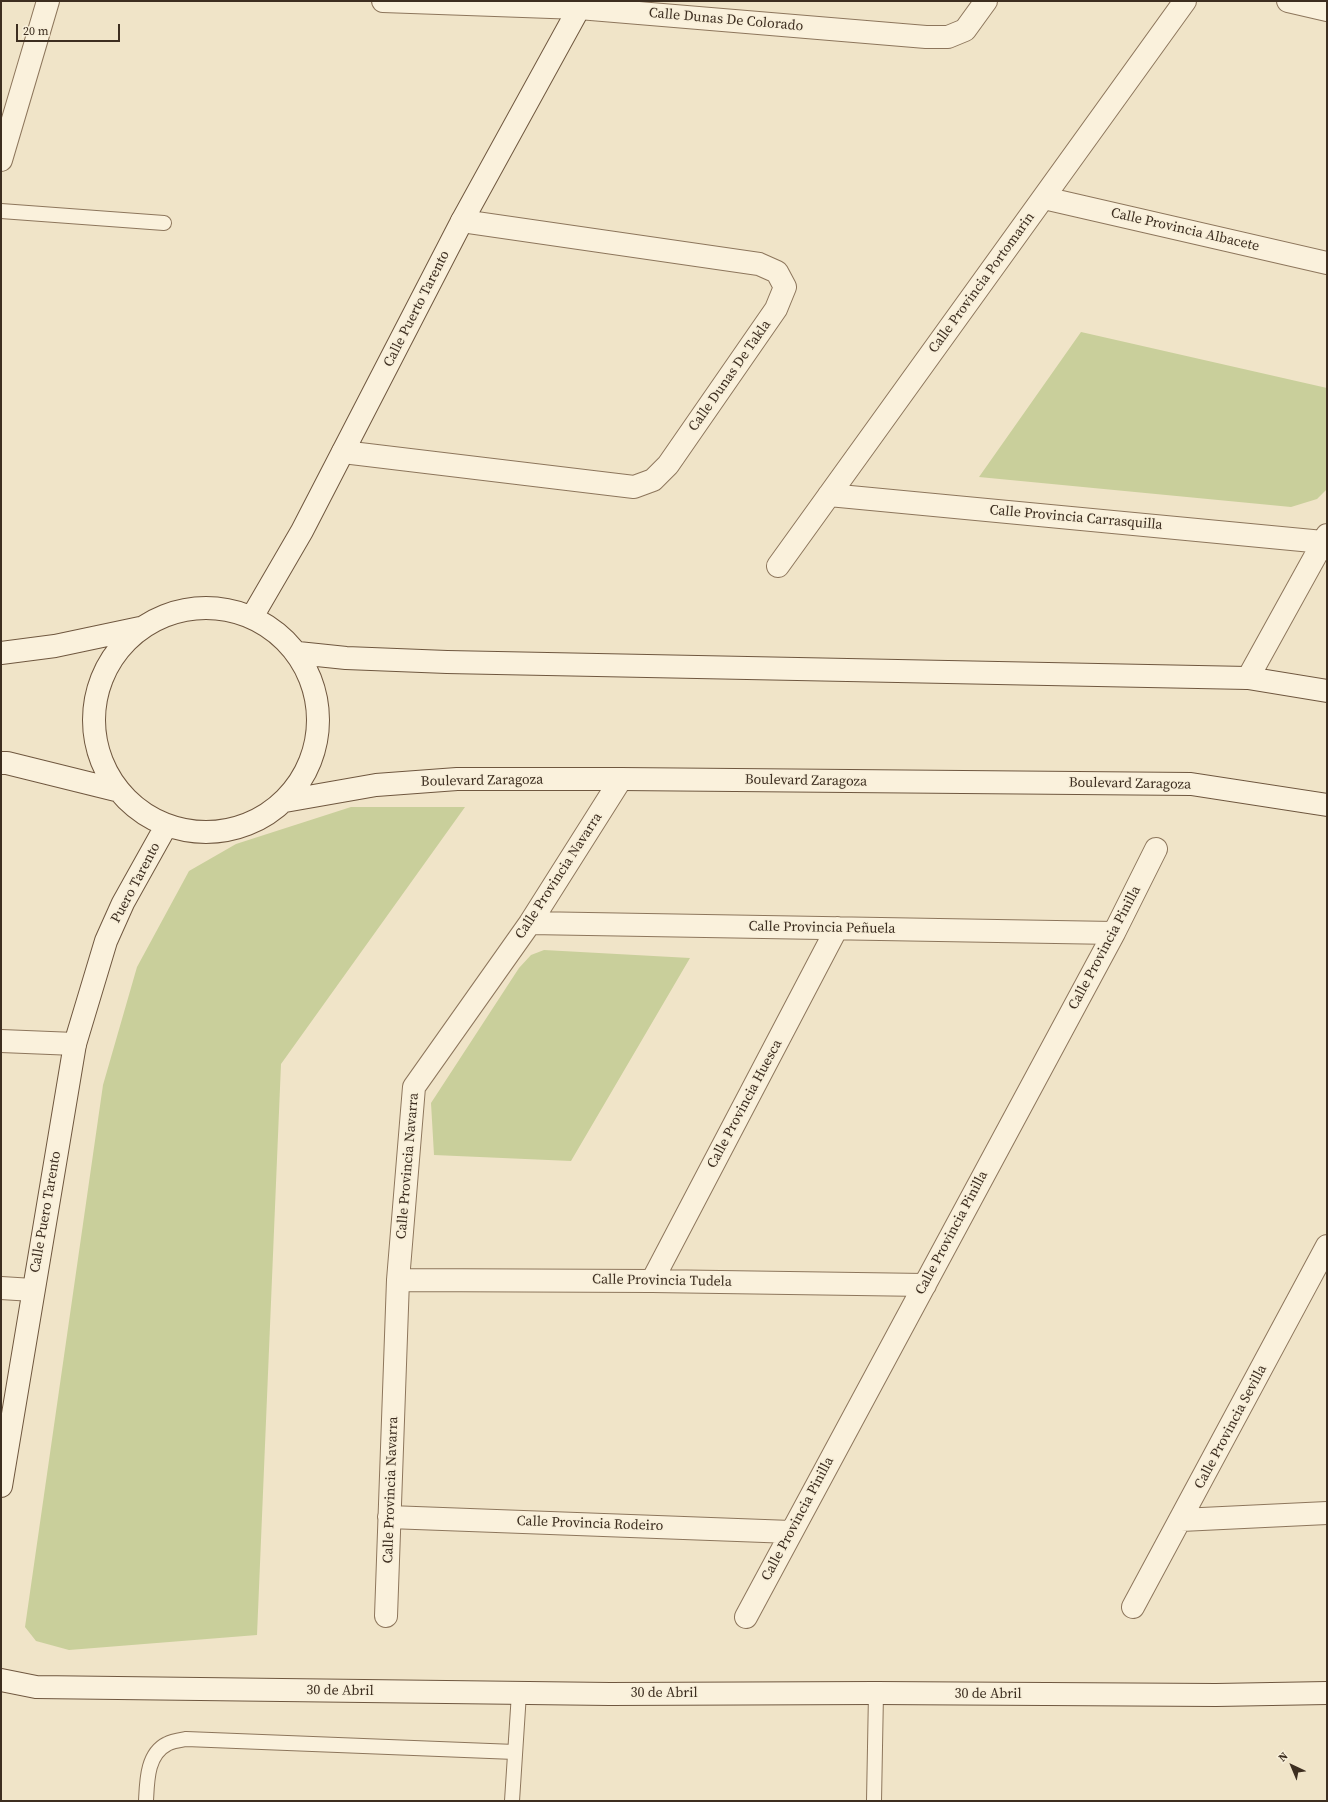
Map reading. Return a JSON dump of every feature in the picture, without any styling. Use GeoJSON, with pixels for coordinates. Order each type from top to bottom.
{"type":"FeatureCollection","features":[{"type":"Feature","properties":{"kind":"street"},"geometry":{"type":"LineString","coordinates":[[1,160],[48,1]]}},
{"type":"Feature","properties":{"kind":"street","name":"Calle Dunas De Colorado"},"geometry":{"type":"LineString","coordinates":[[383,1],[581,5],[918,36],[948,37],[965,30],[986,1]]}},
{"type":"Feature","properties":{"kind":"street","name":"Calle Provincia Portomarin"},"geometry":{"type":"LineString","coordinates":[[778,566],[1185,1]]}},
{"type":"Feature","properties":{"kind":"street"},"geometry":{"type":"LineString","coordinates":[[1288,1],[1327,10]]}},
{"type":"Feature","properties":{"kind":"street","name":"Calle Puerto Tarento"},"geometry":{"type":"LineString","coordinates":[[252,617],[302,531],[462,221],[581,5]]}},
{"type":"Feature","properties":{"kind":"street","name":"Calle Provincia Albacete"},"geometry":{"type":"LineString","coordinates":[[1044,198],[1327,263]]}},
{"type":"Feature","properties":{"kind":"street","name":"Calle Dunas De Takla"},"geometry":{"type":"LineString","coordinates":[[344,452],[634,487],[653,480],[668,465],[776,309],[785,287],[777,272],[760,264],[462,221]]}},
{"type":"Feature","properties":{"kind":"street","name":"Calle Provincia Carrasquilla"},"geometry":{"type":"LineString","coordinates":[[830,495],[1325,538]]}},
{"type":"Feature","properties":{"kind":"street"},"geometry":{"type":"LineString","coordinates":[[1248,678],[1325,538]]}},
{"type":"Feature","properties":{"kind":"street"},"geometry":{"type":"LineString","coordinates":[[216,608],[252,617],[282,636],[298,653],[315,693],[318,731],[308,769],[285,801],[246,826],[199,833],[166,826],[137,811],[116,790],[99,757],[93,720],[100,682],[118,649],[143,628],[180,610],[216,608]]}},
{"type":"Feature","properties":{"kind":"street"},"geometry":{"type":"LineString","coordinates":[[1,653],[55,646],[143,628]]}},
{"type":"Feature","properties":{"kind":"street"},"geometry":{"type":"LineString","coordinates":[[298,653],[346,658],[447,662],[1248,678],[1327,691]]}},
{"type":"Feature","properties":{"kind":"street"},"geometry":{"type":"LineString","coordinates":[[1,763],[7,763],[116,790]]}},
{"type":"Feature","properties":{"kind":"street","name":"Boulevard Zaragoza"},"geometry":{"type":"LineString","coordinates":[[285,801],[376,785],[457,780],[621,779],[1191,784],[1327,805]]}},
{"type":"Feature","properties":{"kind":"street","name":"Calle Provincia Navarra"},"geometry":{"type":"LineString","coordinates":[[386,1616],[398,1280],[414,1087],[530,923],[621,779]]}},
{"type":"Feature","properties":{"kind":"street","name":"Puero Tarento"},"geometry":{"type":"LineString","coordinates":[[106,941],[123,903],[166,826]]}},
{"type":"Feature","properties":{"kind":"street","name":"Calle Provincia Pinilla"},"geometry":{"type":"LineString","coordinates":[[746,1617],[1114,933],[1156,849]]}},
{"type":"Feature","properties":{"kind":"street","name":"Calle Provincia Peñuela"},"geometry":{"type":"LineString","coordinates":[[530,923],[1114,933]]}},
{"type":"Feature","properties":{"kind":"street","name":"Calle Provincia Huesca"},"geometry":{"type":"LineString","coordinates":[[652,1280],[838,928]]}},
{"type":"Feature","properties":{"kind":"street","name":"Calle Puero Tarento"},"geometry":{"type":"LineString","coordinates":[[1,1486],[75,1044],[106,941]]}},
{"type":"Feature","properties":{"kind":"street"},"geometry":{"type":"LineString","coordinates":[[1,1041],[75,1044]]}},
{"type":"Feature","properties":{"kind":"street","name":"Calle Provincia Sevilla"},"geometry":{"type":"LineString","coordinates":[[1133,1607],[1321,1268],[1327,1246]]}},
{"type":"Feature","properties":{"kind":"street","name":"Calle Provincia Tudela"},"geometry":{"type":"LineString","coordinates":[[398,1280],[652,1280],[925,1285]]}},
{"type":"Feature","properties":{"kind":"street"},"geometry":{"type":"LineString","coordinates":[[1,1288],[33,1290]]}},
{"type":"Feature","properties":{"kind":"street"},"geometry":{"type":"LineString","coordinates":[[1181,1520],[1327,1513]]}},
{"type":"Feature","properties":{"kind":"street","name":"Calle Provincia Rodeiro"},"geometry":{"type":"LineString","coordinates":[[390,1517],[791,1532]]}},
{"type":"Feature","properties":{"kind":"street","name":"30 de Abril"},"geometry":{"type":"LineString","coordinates":[[1,1680],[36,1687],[519,1693],[876,1693],[1216,1696],[1327,1693]]}},
{"type":"Feature","properties":{"kind":"lane"},"geometry":{"type":"LineString","coordinates":[[1,211],[164,223]]}},
{"type":"Feature","properties":{"kind":"lane"},"geometry":{"type":"LineString","coordinates":[[512,1801],[519,1693]]}},
{"type":"Feature","properties":{"kind":"lane"},"geometry":{"type":"LineString","coordinates":[[874,1801],[876,1693]]}},
{"type":"Feature","properties":{"kind":"lane"},"geometry":{"type":"LineString","coordinates":[[146,1801],[147,1776],[153,1758],[167,1744],[186,1739],[515,1752]]}},
{"type":"Feature","properties":{"kind":"green space"},"geometry":{"type":"Polygon","coordinates":[[[1081,332],[1327,388],[1327,489],[1317,499],[1291,507],[979,477],[1081,332]]]}},
{"type":"Feature","properties":{"kind":"green space"},"geometry":{"type":"Polygon","coordinates":[[[351,807],[465,807],[281,1064],[257,1635],[69,1650],[36,1641],[25,1627],[103,1085],[137,967],[189,871],[236,844],[351,807]]]}},
{"type":"Feature","properties":{"kind":"green space"},"geometry":{"type":"Polygon","coordinates":[[[544,950],[690,958],[571,1161],[434,1155],[431,1103],[519,968],[531,955],[544,950]]]}}]}
